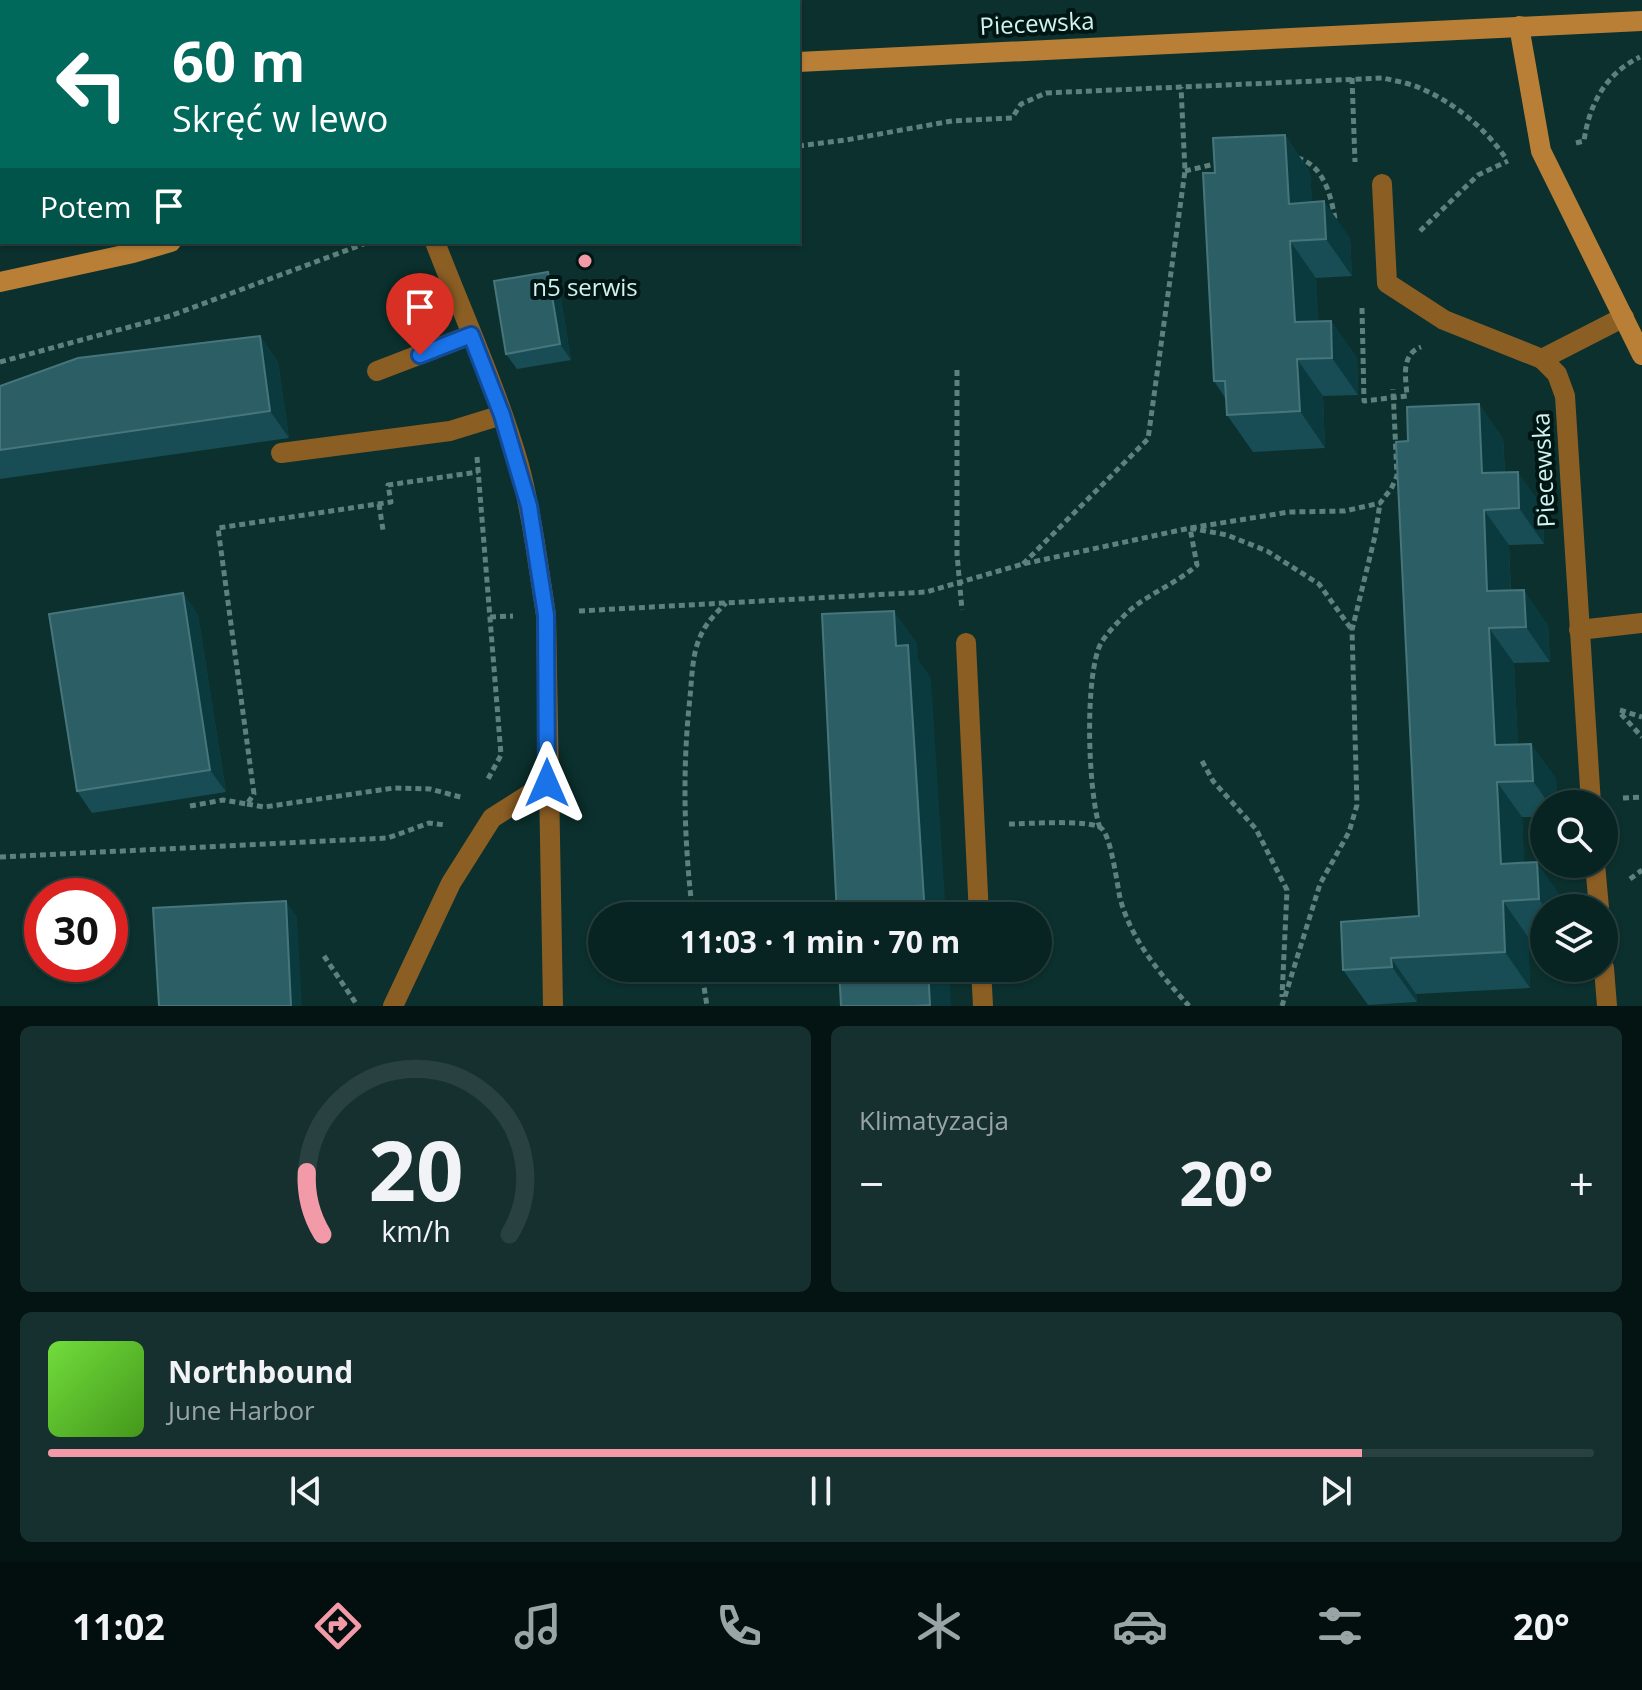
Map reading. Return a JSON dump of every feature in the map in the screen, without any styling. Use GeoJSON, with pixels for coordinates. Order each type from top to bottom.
{"type":"FeatureCollection","features":[{"type":"Feature","properties":{"kind":"street","name":"Piecewska"},"geometry":{"type":"LineString","coordinates":[[800,62],[1642,21]]}},
{"type":"Feature","properties":{"kind":"street"},"geometry":{"type":"LineString","coordinates":[[1519,26],[1541,151],[1642,355]]}},
{"type":"Feature","properties":{"kind":"street"},"geometry":{"type":"LineString","coordinates":[[1382,184],[1387,283],[1444,320],[1542,359],[1624,317]]}},
{"type":"Feature","properties":{"kind":"street"},"geometry":{"type":"LineString","coordinates":[[0,282],[164,244]]}},
{"type":"Feature","properties":{"kind":"street"},"geometry":{"type":"LineString","coordinates":[[436,244],[502,415],[529,506],[546,615],[553,1006]]}},
{"type":"Feature","properties":{"kind":"street"},"geometry":{"type":"LineString","coordinates":[[377,371],[471,335]]}},
{"type":"Feature","properties":{"kind":"street","name":"Piecewska"},"geometry":{"type":"LineString","coordinates":[[1542,359],[1557,374],[1565,396],[1590,790]]}},
{"type":"Feature","properties":{"kind":"street"},"geometry":{"type":"LineString","coordinates":[[281,453],[450,431],[502,415]]}},
{"type":"Feature","properties":{"kind":"street"},"geometry":{"type":"LineString","coordinates":[[1579,630],[1642,623]]}},
{"type":"Feature","properties":{"kind":"street"},"geometry":{"type":"LineString","coordinates":[[966,643],[978,902]]}},
{"type":"Feature","properties":{"kind":"street"},"geometry":{"type":"LineString","coordinates":[[393,1006],[451,883],[492,818],[547,783]]}},
{"type":"Feature","properties":{"kind":"street"},"geometry":{"type":"LineString","coordinates":[[982,982],[983,1006]]}},
{"type":"Feature","properties":{"kind":"street"},"geometry":{"type":"LineString","coordinates":[[1605,982],[1607,1006]]}},
{"type":"Feature","properties":{"kind":"path"},"geometry":{"type":"LineString","coordinates":[[1584,141],[1593,103],[1609,81],[1642,57]]}},
{"type":"Feature","properties":{"kind":"path"},"geometry":{"type":"LineString","coordinates":[[1352,78],[1355,159]]}},
{"type":"Feature","properties":{"kind":"path"},"geometry":{"type":"LineString","coordinates":[[800,146],[952,121],[1012,118],[1021,104],[1046,93],[1383,78],[1420,88],[1461,113],[1492,138],[1508,161],[1478,175],[1431,219],[1388,268]]}},
{"type":"Feature","properties":{"kind":"path"},"geometry":{"type":"LineString","coordinates":[[1023,564],[1148,439],[1185,171],[1181,87]]}},
{"type":"Feature","properties":{"kind":"path"},"geometry":{"type":"LineString","coordinates":[[1289,156],[1307,160],[1319,172],[1333,203],[1337,231]]}},
{"type":"Feature","properties":{"kind":"path"},"geometry":{"type":"LineString","coordinates":[[1185,171],[1222,162]]}},
{"type":"Feature","properties":{"kind":"path"},"geometry":{"type":"LineString","coordinates":[[0,362],[170,316],[364,244]]}},
{"type":"Feature","properties":{"kind":"path"},"geometry":{"type":"LineString","coordinates":[[957,370],[955,455],[960,582],[966,643]]}},
{"type":"Feature","properties":{"kind":"path"},"geometry":{"type":"LineString","coordinates":[[1282,1006],[1320,884],[1349,832],[1357,805],[1352,630],[1380,503],[1397,476],[1393,389]]}},
{"type":"Feature","properties":{"kind":"path"},"geometry":{"type":"LineString","coordinates":[[1364,401],[1407,396]]}},
{"type":"Feature","properties":{"kind":"path"},"geometry":{"type":"LineString","coordinates":[[476,446],[501,755]]}},
{"type":"Feature","properties":{"kind":"path"},"geometry":{"type":"LineString","coordinates":[[247,804],[254,794],[218,528],[391,502],[388,485],[478,472]]}},
{"type":"Feature","properties":{"kind":"path"},"geometry":{"type":"LineString","coordinates":[[575,612],[926,592],[1023,564],[1190,528],[1289,512],[1345,511],[1380,503]]}},
{"type":"Feature","properties":{"kind":"path"},"geometry":{"type":"LineString","coordinates":[[379,504],[383,530]]}},
{"type":"Feature","properties":{"kind":"path"},"geometry":{"type":"LineString","coordinates":[[1190,528],[1227,535],[1267,551],[1306,575],[1319,584],[1352,630]]}},
{"type":"Feature","properties":{"kind":"path"},"geometry":{"type":"LineString","coordinates":[[1189,1006],[1132,931],[1112,866],[1108,837],[1100,828],[1091,788],[1091,689],[1100,644],[1123,616],[1197,565],[1190,528]]}},
{"type":"Feature","properties":{"kind":"path"},"geometry":{"type":"LineString","coordinates":[[691,902],[685,853],[685,761],[692,674],[698,640],[706,623],[726,602]]}},
{"type":"Feature","properties":{"kind":"path"},"geometry":{"type":"LineString","coordinates":[[1617,709],[1642,717]]}},
{"type":"Feature","properties":{"kind":"path"},"geometry":{"type":"LineString","coordinates":[[1202,761],[1213,781],[1256,829],[1287,890],[1282,1006]]}},
{"type":"Feature","properties":{"kind":"path"},"geometry":{"type":"LineString","coordinates":[[190,806],[223,800],[264,807],[394,788],[430,789],[476,801]]}},
{"type":"Feature","properties":{"kind":"path"},"geometry":{"type":"LineString","coordinates":[[0,857],[388,838],[429,823],[452,826]]}},
{"type":"Feature","properties":{"kind":"path"},"geometry":{"type":"LineString","coordinates":[[1020,824],[1084,824],[1100,828]]}},
{"type":"Feature","properties":{"kind":"path"},"geometry":{"type":"LineString","coordinates":[[324,956],[358,1006]]}},
{"type":"Feature","properties":{"kind":"path"},"geometry":{"type":"LineString","coordinates":[[703,982],[707,1006]]}},
{"type":"Feature","properties":{"kind":"building"},"geometry":{"type":"Polygon","coordinates":[[[1285,135],[1289,204],[1324,201],[1326,239],[1290,241],[1295,322],[1331,321],[1332,358],[1297,359],[1300,411],[1227,415],[1225,381],[1214,381],[1203,173],[1215,173],[1213,138],[1285,135]]]}},
{"type":"Feature","properties":{"kind":"building"},"geometry":{"type":"Polygon","coordinates":[[[548,272],[560,344],[506,354],[494,281],[548,272]]]}},
{"type":"Feature","properties":{"kind":"building"},"geometry":{"type":"Polygon","coordinates":[[[260,336],[270,411],[0,450],[0,386],[78,358],[260,336]]]}},
{"type":"Feature","properties":{"kind":"building"},"geometry":{"type":"Polygon","coordinates":[[[1479,404],[1482,473],[1518,472],[1519,508],[1484,510],[1487,591],[1524,590],[1526,627],[1489,628],[1495,745],[1531,744],[1533,781],[1497,782],[1501,864],[1530,862],[1530,878],[1538,878],[1539,894],[1530,894],[1530,900],[1503,901],[1505,952],[1391,958],[1392,967],[1343,970],[1341,922],[1419,916],[1396,442],[1408,441],[1407,407],[1479,404]]]}},
{"type":"Feature","properties":{"kind":"building"},"geometry":{"type":"Polygon","coordinates":[[[183,593],[210,770],[77,791],[49,614],[183,593]]]}},
{"type":"Feature","properties":{"kind":"building"},"geometry":{"type":"Polygon","coordinates":[[[894,611],[896,646],[908,645],[924,902],[836,902],[822,614],[894,611]]]}},
{"type":"Feature","properties":{"kind":"building"},"geometry":{"type":"Polygon","coordinates":[[[286,901],[291,1006],[159,1006],[153,908],[286,901]]]}},
{"type":"Feature","properties":{"kind":"building"},"geometry":{"type":"Polygon","coordinates":[[[840,982],[929,982],[930,1005],[841,1006],[840,982]]]}},
{"type":"Feature","properties":{"kind":"place","name":"n5 serwis"},"geometry":{"type":"Point","coordinates":[585,261]}},
{"type":"Feature","properties":{"kind":"route"},"geometry":{"type":"LineString","coordinates":[[420,355],[471,335],[518,463],[529,506],[546,615],[547,783]]}}]}
